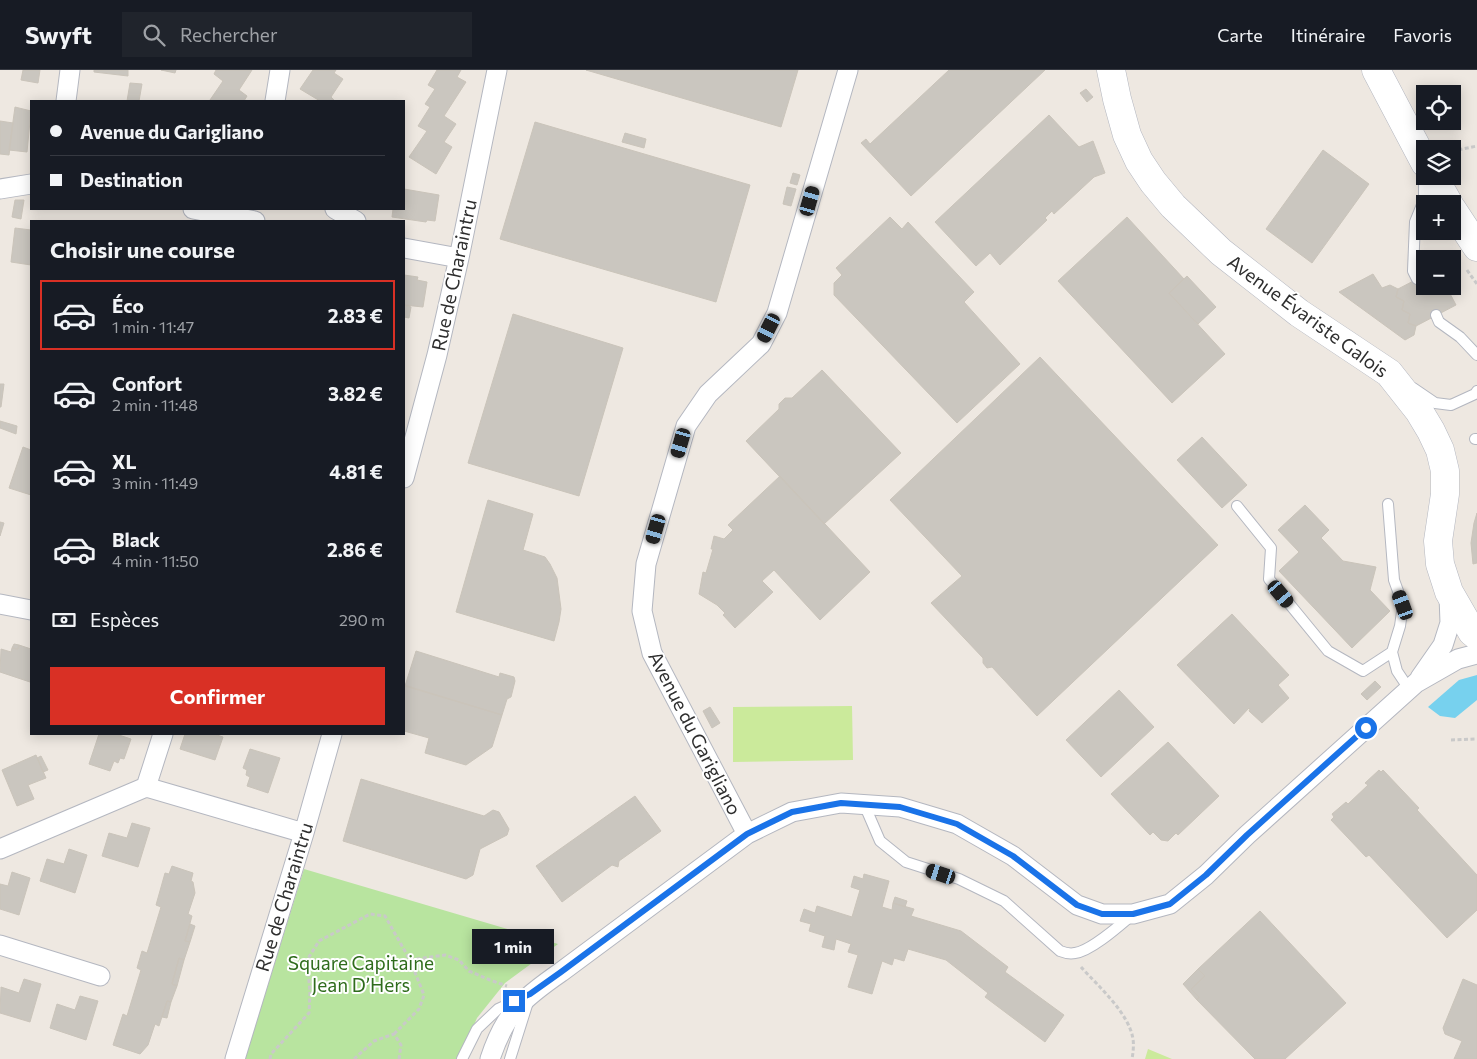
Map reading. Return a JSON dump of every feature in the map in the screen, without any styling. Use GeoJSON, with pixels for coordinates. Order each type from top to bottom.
{"type":"FeatureCollection","features":[{"type":"Feature","properties":{"kind":"main road","name":"Avenue Évariste Galois"},"geometry":{"type":"LineString","coordinates":[[1111,70],[1127,135],[1139,161],[1173,206],[1221,252],[1299,313],[1389,373],[1419,411],[1440,450],[1446,471],[1445,494],[1438,541],[1440,564],[1449,592],[1472,632],[1477,636]]}},
{"type":"Feature","properties":{"kind":"main road"},"geometry":{"type":"LineString","coordinates":[[1376,70],[1416,145]]}},
{"type":"Feature","properties":{"kind":"main road"},"geometry":{"type":"LineString","coordinates":[[1461,223],[1477,247]]}},
{"type":"Feature","properties":{"kind":"street"},"geometry":{"type":"LineString","coordinates":[[66,100],[70,70]]}},
{"type":"Feature","properties":{"kind":"street"},"geometry":{"type":"LineString","coordinates":[[275,100],[280,70]]}},
{"type":"Feature","properties":{"kind":"street","name":"Rue de Charaintru"},"geometry":{"type":"LineString","coordinates":[[405,471],[409,443],[437,355],[459,258],[497,70]]}},
{"type":"Feature","properties":{"kind":"street","name":"Avenue du Garigliano"},"geometry":{"type":"LineString","coordinates":[[848,70],[777,312],[761,344],[708,394],[686,426],[646,564],[642,611],[652,653],[747,834],[792,812],[841,803],[900,807],[957,824],[1013,856],[1077,905],[1102,914],[1133,914],[1170,904],[1206,875],[1247,835],[1413,686],[1458,659],[1477,654]]}},
{"type":"Feature","properties":{"kind":"street"},"geometry":{"type":"LineString","coordinates":[[0,189],[30,184]]}},
{"type":"Feature","properties":{"kind":"street"},"geometry":{"type":"LineString","coordinates":[[198,210],[250,220]]}},
{"type":"Feature","properties":{"kind":"street"},"geometry":{"type":"LineString","coordinates":[[337,210],[354,220]]}},
{"type":"Feature","properties":{"kind":"street"},"geometry":{"type":"LineString","coordinates":[[405,248],[459,258]]}},
{"type":"Feature","properties":{"kind":"street","name":"Avenue du Garigliano"},"geometry":{"type":"LineString","coordinates":[[1413,686],[1444,645],[1450,623],[1449,592]]}},
{"type":"Feature","properties":{"kind":"street"},"geometry":{"type":"LineString","coordinates":[[0,604],[30,610]]}},
{"type":"Feature","properties":{"kind":"street"},"geometry":{"type":"LineString","coordinates":[[146,787],[163,735]]}},
{"type":"Feature","properties":{"kind":"street","name":"Rue de Charaintru"},"geometry":{"type":"LineString","coordinates":[[235,1059],[332,735]]}},
{"type":"Feature","properties":{"kind":"street"},"geometry":{"type":"LineString","coordinates":[[0,849],[146,787],[304,833]]}},
{"type":"Feature","properties":{"kind":"street"},"geometry":{"type":"LineString","coordinates":[[490,1059],[501,1031],[511,1013],[530,994],[747,834]]}},
{"type":"Feature","properties":{"kind":"street"},"geometry":{"type":"LineString","coordinates":[[0,945],[100,976]]}},
{"type":"Feature","properties":{"kind":"lane"},"geometry":{"type":"LineString","coordinates":[[1416,277],[1413,271],[1415,222],[1424,200],[1425,185]]}},
{"type":"Feature","properties":{"kind":"lane"},"geometry":{"type":"LineString","coordinates":[[1436,316],[1439,322],[1460,338],[1477,355]]}},
{"type":"Feature","properties":{"kind":"lane"},"geometry":{"type":"LineString","coordinates":[[1389,373],[1435,403],[1451,405],[1475,394],[1477,391]]}},
{"type":"Feature","properties":{"kind":"lane"},"geometry":{"type":"LineString","coordinates":[[1388,504],[1394,580],[1403,605],[1400,626],[1392,652],[1397,671],[1413,686]]}},
{"type":"Feature","properties":{"kind":"lane"},"geometry":{"type":"LineString","coordinates":[[1237,506],[1271,548],[1269,579],[1328,651],[1363,671],[1392,652]]}},
{"type":"Feature","properties":{"kind":"lane"},"geometry":{"type":"LineString","coordinates":[[864,804],[880,841],[906,862],[959,880],[1004,901],[1060,952],[1078,953],[1107,936],[1133,914]]}},
{"type":"Feature","properties":{"kind":"lane"},"geometry":{"type":"LineString","coordinates":[[462,1059],[477,1029],[498,1009],[530,994]]}},
{"type":"Feature","properties":{"kind":"lane"},"geometry":{"type":"LineString","coordinates":[[510,1059],[530,994]]}},
{"type":"Feature","properties":{"kind":"path"},"geometry":{"type":"LineString","coordinates":[[1461,149],[1477,146]]}},
{"type":"Feature","properties":{"kind":"path"},"geometry":{"type":"LineString","coordinates":[[1451,740],[1477,739]]}},
{"type":"Feature","properties":{"kind":"path"},"geometry":{"type":"LineString","coordinates":[[270,1059],[271,1054],[309,1013],[310,992],[307,960],[319,941],[370,914],[385,916],[410,960],[424,995],[419,1009],[394,1034],[374,1041],[354,1059]]}},
{"type":"Feature","properties":{"kind":"path"},"geometry":{"type":"LineString","coordinates":[[410,960],[445,954],[459,960],[468,970],[530,994]]}},
{"type":"Feature","properties":{"kind":"path"},"geometry":{"type":"LineString","coordinates":[[1069,954],[1119,1009],[1133,1040],[1132,1059]]}},
{"type":"Feature","properties":{"kind":"path"},"geometry":{"type":"LineString","coordinates":[[394,1034],[402,1045],[399,1059]]}},
{"type":"Feature","properties":{"kind":"green space"},"geometry":{"type":"Polygon","coordinates":[[[852,706],[853,760],[733,762],[733,707],[852,706]]]}},
{"type":"Feature","properties":{"kind":"green space","name":"Square Capitaine Jean D’Hers"},"geometry":{"type":"Polygon","coordinates":[[[304,869],[558,944],[505,983],[477,1018],[459,1059],[245,1059],[304,869]]]}},
{"type":"Feature","properties":{"kind":"green space"},"geometry":{"type":"Polygon","coordinates":[[[1148,1049],[1172,1059],[1145,1059],[1148,1049]]]}},
{"type":"Feature","properties":{"kind":"water"},"geometry":{"type":"Polygon","coordinates":[[[1477,675],[1477,700],[1455,718],[1440,716],[1428,707],[1459,680],[1477,675]]]}},
{"type":"Feature","properties":{"kind":"building"},"geometry":{"type":"Polygon","coordinates":[[[23,70],[40,70],[38,83],[21,80],[23,70]]]}},
{"type":"Feature","properties":{"kind":"building"},"geometry":{"type":"Polygon","coordinates":[[[94,70],[128,70],[128,76],[94,72],[94,70]]]}},
{"type":"Feature","properties":{"kind":"building"},"geometry":{"type":"Polygon","coordinates":[[[161,70],[176,70],[175,73],[161,70]]]}},
{"type":"Feature","properties":{"kind":"building"},"geometry":{"type":"Polygon","coordinates":[[[216,70],[252,70],[239,90],[247,96],[245,100],[210,100],[223,81],[214,74],[216,70]]]}},
{"type":"Feature","properties":{"kind":"building"},"geometry":{"type":"Polygon","coordinates":[[[313,70],[336,70],[334,73],[343,79],[331,97],[334,100],[318,100],[300,89],[313,70]]]}},
{"type":"Feature","properties":{"kind":"building"},"geometry":{"type":"Polygon","coordinates":[[[437,70],[461,70],[457,77],[466,82],[444,116],[456,124],[444,142],[452,147],[436,174],[409,157],[427,131],[418,126],[430,107],[425,104],[435,89],[428,85],[437,70]]]}},
{"type":"Feature","properties":{"kind":"building"},"geometry":{"type":"Polygon","coordinates":[[[586,70],[798,70],[781,127],[586,70]]]}},
{"type":"Feature","properties":{"kind":"building"},"geometry":{"type":"Polygon","coordinates":[[[949,70],[1045,70],[911,196],[861,143],[866,139],[870,144],[949,70]]]}},
{"type":"Feature","properties":{"kind":"building"},"geometry":{"type":"Polygon","coordinates":[[[130,83],[142,84],[139,100],[127,100],[130,83]]]}},
{"type":"Feature","properties":{"kind":"building"},"geometry":{"type":"Polygon","coordinates":[[[1086,89],[1093,97],[1087,102],[1080,93],[1086,89]]]}},
{"type":"Feature","properties":{"kind":"building"},"geometry":{"type":"Polygon","coordinates":[[[15,107],[30,111],[27,152],[9,150],[15,107]]]}},
{"type":"Feature","properties":{"kind":"building"},"geometry":{"type":"Polygon","coordinates":[[[1049,115],[1079,147],[1093,141],[1105,173],[1094,177],[1054,214],[1052,211],[1045,218],[1047,220],[1000,265],[990,253],[976,266],[935,222],[1049,115]]]}},
{"type":"Feature","properties":{"kind":"building"},"geometry":{"type":"Polygon","coordinates":[[[0,121],[13,123],[9,155],[0,154],[0,121]]]}},
{"type":"Feature","properties":{"kind":"building"},"geometry":{"type":"Polygon","coordinates":[[[535,122],[750,185],[716,302],[500,239],[535,122]]]}},
{"type":"Feature","properties":{"kind":"building"},"geometry":{"type":"Polygon","coordinates":[[[625,133],[646,139],[644,148],[622,142],[625,133]]]}},
{"type":"Feature","properties":{"kind":"building"},"geometry":{"type":"Polygon","coordinates":[[[1323,150],[1369,184],[1312,263],[1266,229],[1323,150]]]}},
{"type":"Feature","properties":{"kind":"building"},"geometry":{"type":"Polygon","coordinates":[[[793,173],[800,175],[797,185],[790,183],[793,173]]]}},
{"type":"Feature","properties":{"kind":"building"},"geometry":{"type":"Polygon","coordinates":[[[787,187],[796,189],[791,206],[783,204],[787,187]]]}},
{"type":"Feature","properties":{"kind":"building"},"geometry":{"type":"Polygon","coordinates":[[[405,189],[439,195],[435,221],[427,220],[426,222],[392,217],[393,210],[405,210],[405,189]]]}},
{"type":"Feature","properties":{"kind":"building"},"geometry":{"type":"Polygon","coordinates":[[[15,200],[24,200],[21,219],[12,217],[15,200]]]}},
{"type":"Feature","properties":{"kind":"building"},"geometry":{"type":"Polygon","coordinates":[[[890,217],[902,229],[908,222],[974,292],[964,302],[1020,364],[957,423],[834,295],[834,283],[842,275],[836,268],[890,217]]]}},
{"type":"Feature","properties":{"kind":"building"},"geometry":{"type":"Polygon","coordinates":[[[1127,217],[1184,279],[1169,293],[1225,354],[1172,403],[1058,281],[1127,217]]]}},
{"type":"Feature","properties":{"kind":"building"},"geometry":{"type":"Polygon","coordinates":[[[15,228],[30,230],[30,265],[11,262],[15,228]]]}},
{"type":"Feature","properties":{"kind":"building"},"geometry":{"type":"Polygon","coordinates":[[[1373,274],[1382,288],[1390,285],[1398,289],[1396,297],[1404,301],[1402,310],[1410,314],[1408,323],[1416,326],[1414,335],[1405,340],[1339,292],[1373,274]]]}},
{"type":"Feature","properties":{"kind":"building"},"geometry":{"type":"Polygon","coordinates":[[[405,275],[418,277],[417,280],[427,282],[423,307],[405,305],[405,275]]]}},
{"type":"Feature","properties":{"kind":"building"},"geometry":{"type":"Polygon","coordinates":[[[1187,276],[1216,307],[1198,324],[1169,293],[1187,276]]]}},
{"type":"Feature","properties":{"kind":"building"},"geometry":{"type":"Polygon","coordinates":[[[1416,280],[1416,295],[1451,295],[1456,305],[1416,326],[1408,323],[1410,314],[1402,310],[1404,301],[1396,297],[1398,289],[1416,280]]]}},
{"type":"Feature","properties":{"kind":"building"},"geometry":{"type":"Polygon","coordinates":[[[405,305],[411,307],[409,318],[405,317],[405,305]]]}},
{"type":"Feature","properties":{"kind":"building"},"geometry":{"type":"Polygon","coordinates":[[[513,314],[623,348],[579,496],[468,463],[513,314]]]}},
{"type":"Feature","properties":{"kind":"building"},"geometry":{"type":"Polygon","coordinates":[[[1040,357],[1218,545],[1037,716],[992,667],[987,668],[983,663],[983,658],[931,603],[962,576],[890,500],[1040,357]]]}},
{"type":"Feature","properties":{"kind":"building"},"geometry":{"type":"Polygon","coordinates":[[[822,370],[901,453],[824,524],[746,441],[779,409],[779,404],[785,398],[792,398],[822,370]]]}},
{"type":"Feature","properties":{"kind":"building"},"geometry":{"type":"Polygon","coordinates":[[[0,384],[4,384],[1,407],[0,407],[0,384]]]}},
{"type":"Feature","properties":{"kind":"building"},"geometry":{"type":"Polygon","coordinates":[[[0,421],[17,426],[16,434],[0,428],[0,421]]]}},
{"type":"Feature","properties":{"kind":"building"},"geometry":{"type":"Polygon","coordinates":[[[1202,437],[1247,485],[1222,508],[1177,460],[1202,437]]]}},
{"type":"Feature","properties":{"kind":"building"},"geometry":{"type":"Polygon","coordinates":[[[23,447],[30,450],[30,495],[9,488],[23,447]]]}},
{"type":"Feature","properties":{"kind":"building"},"geometry":{"type":"Polygon","coordinates":[[[780,476],[870,572],[820,620],[774,570],[762,581],[773,592],[735,628],[717,605],[699,594],[703,572],[706,573],[713,549],[711,549],[714,536],[724,539],[733,530],[728,525],[780,476]]]}},
{"type":"Feature","properties":{"kind":"building"},"geometry":{"type":"Polygon","coordinates":[[[488,500],[533,514],[523,550],[545,557],[557,578],[561,609],[554,641],[456,612],[488,500]]]}},
{"type":"Feature","properties":{"kind":"building"},"geometry":{"type":"Polygon","coordinates":[[[1305,505],[1329,530],[1321,538],[1343,561],[1376,567],[1370,590],[1390,611],[1352,648],[1279,571],[1299,552],[1278,530],[1305,505]]]}},
{"type":"Feature","properties":{"kind":"building"},"geometry":{"type":"Polygon","coordinates":[[[1477,513],[1477,563],[1473,564],[1471,543],[1477,513]]]}},
{"type":"Feature","properties":{"kind":"building"},"geometry":{"type":"Polygon","coordinates":[[[0,522],[4,523],[0,536],[0,522]]]}},
{"type":"Feature","properties":{"kind":"building"},"geometry":{"type":"Polygon","coordinates":[[[1232,614],[1289,675],[1278,685],[1289,698],[1262,723],[1249,711],[1249,708],[1234,724],[1177,665],[1232,614]]]}},
{"type":"Feature","properties":{"kind":"building"},"geometry":{"type":"Polygon","coordinates":[[[14,644],[19,645],[18,649],[12,648],[14,644]]]}},
{"type":"Feature","properties":{"kind":"building"},"geometry":{"type":"Polygon","coordinates":[[[19,645],[30,649],[30,682],[0,672],[1,649],[11,652],[12,648],[18,649],[19,645]]]}},
{"type":"Feature","properties":{"kind":"building"},"geometry":{"type":"Polygon","coordinates":[[[416,651],[499,677],[500,673],[514,677],[515,681],[511,697],[507,699],[502,715],[405,686],[416,651]]]}},
{"type":"Feature","properties":{"kind":"building"},"geometry":{"type":"Polygon","coordinates":[[[1375,681],[1381,687],[1367,700],[1361,694],[1375,681]]]}},
{"type":"Feature","properties":{"kind":"building"},"geometry":{"type":"Polygon","coordinates":[[[405,685],[502,715],[492,747],[466,765],[425,753],[429,738],[405,731],[405,685]]]}},
{"type":"Feature","properties":{"kind":"building"},"geometry":{"type":"Polygon","coordinates":[[[1119,690],[1154,727],[1101,777],[1066,740],[1119,690]]]}},
{"type":"Feature","properties":{"kind":"building"},"geometry":{"type":"Polygon","coordinates":[[[710,707],[720,723],[712,728],[703,711],[710,707]]]}},
{"type":"Feature","properties":{"kind":"building"},"geometry":{"type":"Polygon","coordinates":[[[99,735],[119,735],[131,739],[124,759],[120,758],[118,763],[114,761],[110,771],[89,764],[99,735]]]}},
{"type":"Feature","properties":{"kind":"building"},"geometry":{"type":"Polygon","coordinates":[[[185,735],[217,735],[223,737],[215,760],[180,749],[185,735]]]}},
{"type":"Feature","properties":{"kind":"building"},"geometry":{"type":"Polygon","coordinates":[[[1168,742],[1219,796],[1178,835],[1176,833],[1168,841],[1161,840],[1153,832],[1150,835],[1111,794],[1168,742]]]}},
{"type":"Feature","properties":{"kind":"building"},"geometry":{"type":"Polygon","coordinates":[[[250,749],[280,758],[268,793],[247,786],[250,777],[246,775],[247,770],[243,768],[250,749]]]}},
{"type":"Feature","properties":{"kind":"building"},"geometry":{"type":"Polygon","coordinates":[[[36,755],[46,778],[28,785],[34,799],[17,806],[2,770],[36,755]]]}},
{"type":"Feature","properties":{"kind":"building"},"geometry":{"type":"Polygon","coordinates":[[[41,756],[48,770],[43,772],[37,758],[41,756]]]}},
{"type":"Feature","properties":{"kind":"building"},"geometry":{"type":"Polygon","coordinates":[[[1379,770],[1381,772],[1383,770],[1419,808],[1417,810],[1477,875],[1477,910],[1447,938],[1369,855],[1366,857],[1331,820],[1334,817],[1332,814],[1346,802],[1348,804],[1368,785],[1365,783],[1379,770]]]}},
{"type":"Feature","properties":{"kind":"building"},"geometry":{"type":"Polygon","coordinates":[[[361,779],[484,816],[493,810],[499,812],[509,829],[507,835],[480,849],[473,875],[466,879],[343,841],[361,779]]]}},
{"type":"Feature","properties":{"kind":"building"},"geometry":{"type":"Polygon","coordinates":[[[635,796],[661,831],[619,861],[618,867],[612,865],[562,902],[536,866],[635,796]]]}},
{"type":"Feature","properties":{"kind":"building"},"geometry":{"type":"Polygon","coordinates":[[[132,823],[150,828],[138,867],[102,856],[109,833],[127,838],[132,823]]]}},
{"type":"Feature","properties":{"kind":"building"},"geometry":{"type":"Polygon","coordinates":[[[69,849],[87,855],[75,893],[40,881],[47,859],[64,864],[69,849]]]}},
{"type":"Feature","properties":{"kind":"building"},"geometry":{"type":"Polygon","coordinates":[[[172,866],[193,873],[191,881],[193,882],[195,893],[188,914],[192,916],[185,941],[190,942],[184,960],[179,958],[172,984],[177,986],[171,1002],[167,1001],[159,1026],[155,1024],[148,1045],[140,1054],[113,1045],[123,1014],[127,1016],[141,970],[137,968],[142,951],[147,953],[161,907],[156,905],[165,873],[169,874],[172,866]]]}},
{"type":"Feature","properties":{"kind":"building"},"geometry":{"type":"Polygon","coordinates":[[[12,872],[30,878],[19,915],[0,909],[0,884],[8,886],[12,872]]]}},
{"type":"Feature","properties":{"kind":"building"},"geometry":{"type":"Polygon","coordinates":[[[864,874],[889,881],[882,907],[892,910],[893,903],[914,909],[911,916],[961,931],[1008,967],[1005,972],[1064,1015],[1045,1042],[985,997],[988,993],[946,960],[908,949],[904,961],[894,958],[892,965],[882,961],[872,994],[848,987],[858,955],[848,952],[851,944],[836,939],[834,950],[822,947],[825,936],[809,931],[811,924],[800,921],[804,909],[815,913],[817,906],[852,917],[860,890],[851,887],[854,876],[863,879],[864,874]]]}},
{"type":"Feature","properties":{"kind":"building"},"geometry":{"type":"Polygon","coordinates":[[[895,897],[907,901],[905,907],[893,903],[895,897]]]}},
{"type":"Feature","properties":{"kind":"building"},"geometry":{"type":"Polygon","coordinates":[[[1260,911],[1346,1003],[1285,1059],[1255,1059],[1197,1000],[1199,997],[1191,989],[1205,976],[1198,969],[1260,911]]]}},
{"type":"Feature","properties":{"kind":"building"},"geometry":{"type":"Polygon","coordinates":[[[190,924],[195,926],[190,942],[185,941],[190,924]]]}},
{"type":"Feature","properties":{"kind":"building"},"geometry":{"type":"Polygon","coordinates":[[[179,958],[184,960],[177,986],[172,984],[179,958]]]}},
{"type":"Feature","properties":{"kind":"building"},"geometry":{"type":"Polygon","coordinates":[[[1198,969],[1205,976],[1191,989],[1199,997],[1197,1000],[1183,984],[1198,969]]]}},
{"type":"Feature","properties":{"kind":"building"},"geometry":{"type":"Polygon","coordinates":[[[24,979],[41,984],[30,1022],[0,1013],[1,987],[19,993],[24,979]]]}},
{"type":"Feature","properties":{"kind":"building"},"geometry":{"type":"Polygon","coordinates":[[[1463,979],[1477,985],[1477,1059],[1454,1059],[1462,1041],[1445,1034],[1443,1028],[1463,979]]]}},
{"type":"Feature","properties":{"kind":"building"},"geometry":{"type":"Polygon","coordinates":[[[80,996],[98,1001],[86,1040],[50,1028],[57,1004],[75,1010],[80,996]]]}},
{"type":"Feature","properties":{"kind":"building"},"geometry":{"type":"Polygon","coordinates":[[[167,1001],[171,1002],[167,1018],[162,1017],[167,1001]]]}},
{"type":"Feature","properties":{"kind":"route"},"geometry":{"type":"LineString","coordinates":[[514,1001],[530,994],[561,972],[747,834],[792,812],[841,803],[900,807],[957,824],[1013,856],[1077,905],[1102,914],[1133,914],[1170,904],[1206,875],[1247,835],[1366,728]]}}]}
